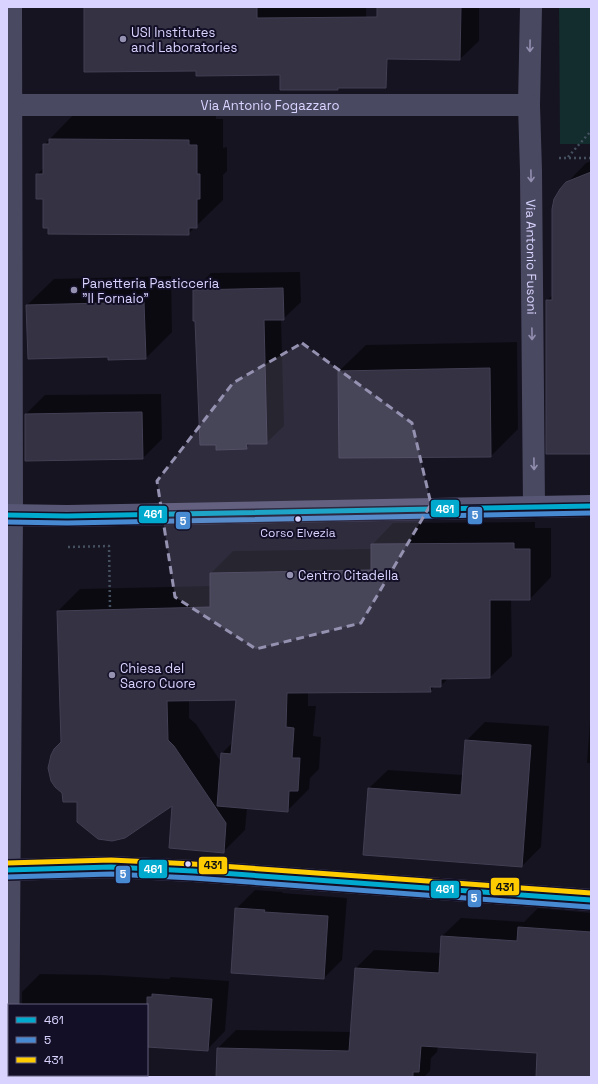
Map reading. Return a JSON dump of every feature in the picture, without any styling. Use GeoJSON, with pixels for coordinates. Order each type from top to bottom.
{"type":"FeatureCollection","features":[{"type":"Feature","properties":{"kind":"street"},"geometry":{"type":"LineString","coordinates":[[8,1077],[11,7]]}},
{"type":"Feature","properties":{"kind":"street","name":"Via Antonio Fusoni"},"geometry":{"type":"LineString","coordinates":[[531,7],[529,105],[531,158],[534,507]]}},
{"type":"Feature","properties":{"kind":"street","name":"Via Antonio Fogazzaro"},"geometry":{"type":"LineString","coordinates":[[11,105],[529,105]]}},
{"type":"Feature","properties":{"kind":"street"},"geometry":{"type":"LineString","coordinates":[[9,515],[75,516],[591,506]]}},
{"type":"Feature","properties":{"kind":"street"},"geometry":{"type":"LineString","coordinates":[[8,870],[111,867],[173,870],[591,900]]}},
{"type":"Feature","properties":{"kind":"path"},"geometry":{"type":"LineString","coordinates":[[567,158],[591,131]]}},
{"type":"Feature","properties":{"kind":"path"},"geometry":{"type":"LineString","coordinates":[[531,158],[591,158]]}},
{"type":"Feature","properties":{"kind":"path"},"geometry":{"type":"LineString","coordinates":[[68,547],[109,546],[110,609]]}},
{"type":"Feature","properties":{"kind":"highlighted area"},"geometry":{"type":"Polygon","coordinates":[[[302,343],[412,423],[431,504],[361,623],[256,649],[175,597],[157,481],[233,383],[302,343]]]}},
{"type":"Feature","properties":{"kind":"green space"},"geometry":{"type":"Polygon","coordinates":[[[559,7],[591,7],[591,144],[560,144],[559,7]]]}},
{"type":"Feature","properties":{"kind":"building"},"geometry":{"type":"Polygon","coordinates":[[[84,7],[257,7],[257,18],[377,17],[377,7],[461,7],[460,60],[387,59],[386,88],[338,88],[338,90],[280,90],[280,75],[196,76],[196,71],[84,72],[84,7]]]}},
{"type":"Feature","properties":{"kind":"building"},"geometry":{"type":"Polygon","coordinates":[[[49,139],[189,140],[189,145],[197,145],[197,174],[200,174],[200,199],[197,199],[197,228],[189,228],[189,235],[48,234],[48,228],[43,228],[43,199],[36,199],[36,174],[43,174],[43,144],[49,144],[49,139]]]}},
{"type":"Feature","properties":{"kind":"building"},"geometry":{"type":"Polygon","coordinates":[[[591,172],[591,454],[546,454],[546,300],[552,300],[552,209],[554,199],[566,182],[591,172]]]}},
{"type":"Feature","properties":{"kind":"building"},"geometry":{"type":"Polygon","coordinates":[[[283,288],[284,320],[264,320],[267,444],[246,444],[247,449],[216,450],[216,445],[200,445],[195,321],[193,321],[193,290],[283,288]]]}},
{"type":"Feature","properties":{"kind":"building"},"geometry":{"type":"Polygon","coordinates":[[[144,302],[146,359],[108,360],[108,357],[28,359],[26,305],[144,302]]]}},
{"type":"Feature","properties":{"kind":"building"},"geometry":{"type":"Polygon","coordinates":[[[490,368],[491,457],[339,458],[338,371],[490,368]]]}},
{"type":"Feature","properties":{"kind":"building"},"geometry":{"type":"Polygon","coordinates":[[[142,412],[143,459],[25,461],[25,414],[142,412]]]}},
{"type":"Feature","properties":{"kind":"building"},"geometry":{"type":"Polygon","coordinates":[[[514,543],[514,549],[530,549],[530,600],[490,600],[490,678],[441,679],[441,687],[430,687],[431,692],[287,693],[286,727],[294,728],[292,758],[300,758],[298,791],[289,791],[288,812],[217,806],[221,753],[231,754],[236,700],[167,701],[168,740],[174,746],[226,823],[224,853],[169,848],[172,806],[125,838],[112,841],[98,839],[77,822],[77,802],[63,802],[62,793],[51,781],[48,768],[51,755],[54,749],[61,742],[57,611],[210,607],[210,573],[371,570],[371,544],[514,543]]]}},
{"type":"Feature","properties":{"kind":"building"},"geometry":{"type":"Polygon","coordinates":[[[465,740],[531,745],[522,867],[363,855],[368,788],[461,795],[465,740]]]}},
{"type":"Feature","properties":{"kind":"building"},"geometry":{"type":"Polygon","coordinates":[[[235,908],[265,910],[264,912],[328,916],[324,979],[231,973],[235,908]]]}},
{"type":"Feature","properties":{"kind":"building"},"geometry":{"type":"Polygon","coordinates":[[[518,927],[591,932],[591,1077],[536,1077],[537,1053],[421,1046],[419,1072],[413,1072],[413,1077],[216,1077],[217,1048],[349,1051],[355,968],[439,973],[441,936],[517,941],[518,927]]]}},
{"type":"Feature","properties":{"kind":"building"},"geometry":{"type":"Polygon","coordinates":[[[152,994],[212,999],[208,1051],[148,1047],[147,997],[152,997],[152,994]]]}},
{"type":"Feature","properties":{"kind":"transit line","name":"461"},"geometry":{"type":"LineString","coordinates":[[7,515],[67,516],[591,506]]}},
{"type":"Feature","properties":{"kind":"transit line","name":"5"},"geometry":{"type":"LineString","coordinates":[[7,522],[67,523],[591,513]]}},
{"type":"Feature","properties":{"kind":"transit line","name":"431"},"geometry":{"type":"LineString","coordinates":[[7,863],[111,860],[193,864],[591,893]]}},
{"type":"Feature","properties":{"kind":"transit line","name":"461"},"geometry":{"type":"LineString","coordinates":[[7,870],[111,867],[193,871],[591,900]]}},
{"type":"Feature","properties":{"kind":"transit line","name":"5"},"geometry":{"type":"LineString","coordinates":[[7,877],[111,874],[193,878],[590,907]]}},
{"type":"Feature","properties":{"kind":"place","name":"USI Institutes and Laboratories"},"geometry":{"type":"Point","coordinates":[123,39]}},
{"type":"Feature","properties":{"kind":"place","name":"Panetteria Pasticceria \"Il Fornaio\""},"geometry":{"type":"Point","coordinates":[74,290]}},
{"type":"Feature","properties":{"kind":"place","name":"Corso Elvezia"},"geometry":{"type":"Point","coordinates":[298,519]}},
{"type":"Feature","properties":{"kind":"place","name":"Centro Citadella"},"geometry":{"type":"Point","coordinates":[290,575]}},
{"type":"Feature","properties":{"kind":"place","name":"Chiesa del Sacro Cuore"},"geometry":{"type":"Point","coordinates":[112,675]}}]}
